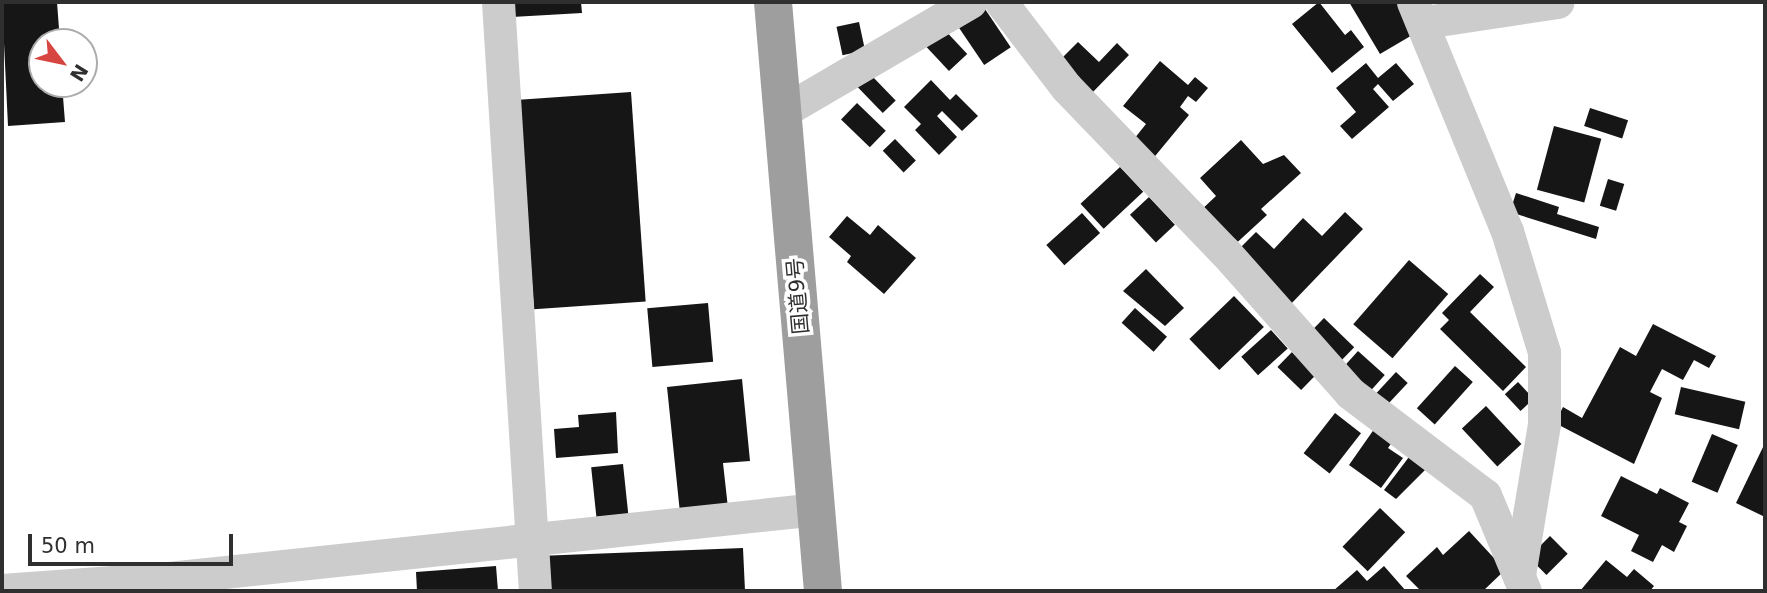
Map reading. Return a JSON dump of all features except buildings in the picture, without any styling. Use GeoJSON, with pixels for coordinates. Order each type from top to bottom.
{"type":"FeatureCollection","features":[{"type":"Feature","properties":{"kind":"highway","name":"国道9号"},"geometry":{"type":"LineString","coordinates":[[773,2],[823,591]]}},
{"type":"Feature","properties":{"kind":"street"},"geometry":{"type":"LineString","coordinates":[[498,2],[535,591]]}},
{"type":"Feature","properties":{"kind":"street"},"geometry":{"type":"LineString","coordinates":[[782,112],[970,2]]}},
{"type":"Feature","properties":{"kind":"street"},"geometry":{"type":"LineString","coordinates":[[1001,2],[1066,88],[1225,252],[1350,393],[1485,495],[1515,585]]}},
{"type":"Feature","properties":{"kind":"street"},"geometry":{"type":"LineString","coordinates":[[1515,585],[1544,424],[1544,352],[1507,231],[1450,98],[1419,12],[1558,2]]}},
{"type":"Feature","properties":{"kind":"street"},"geometry":{"type":"LineString","coordinates":[[2,590],[177,577],[530,537],[817,509]]}}]}
